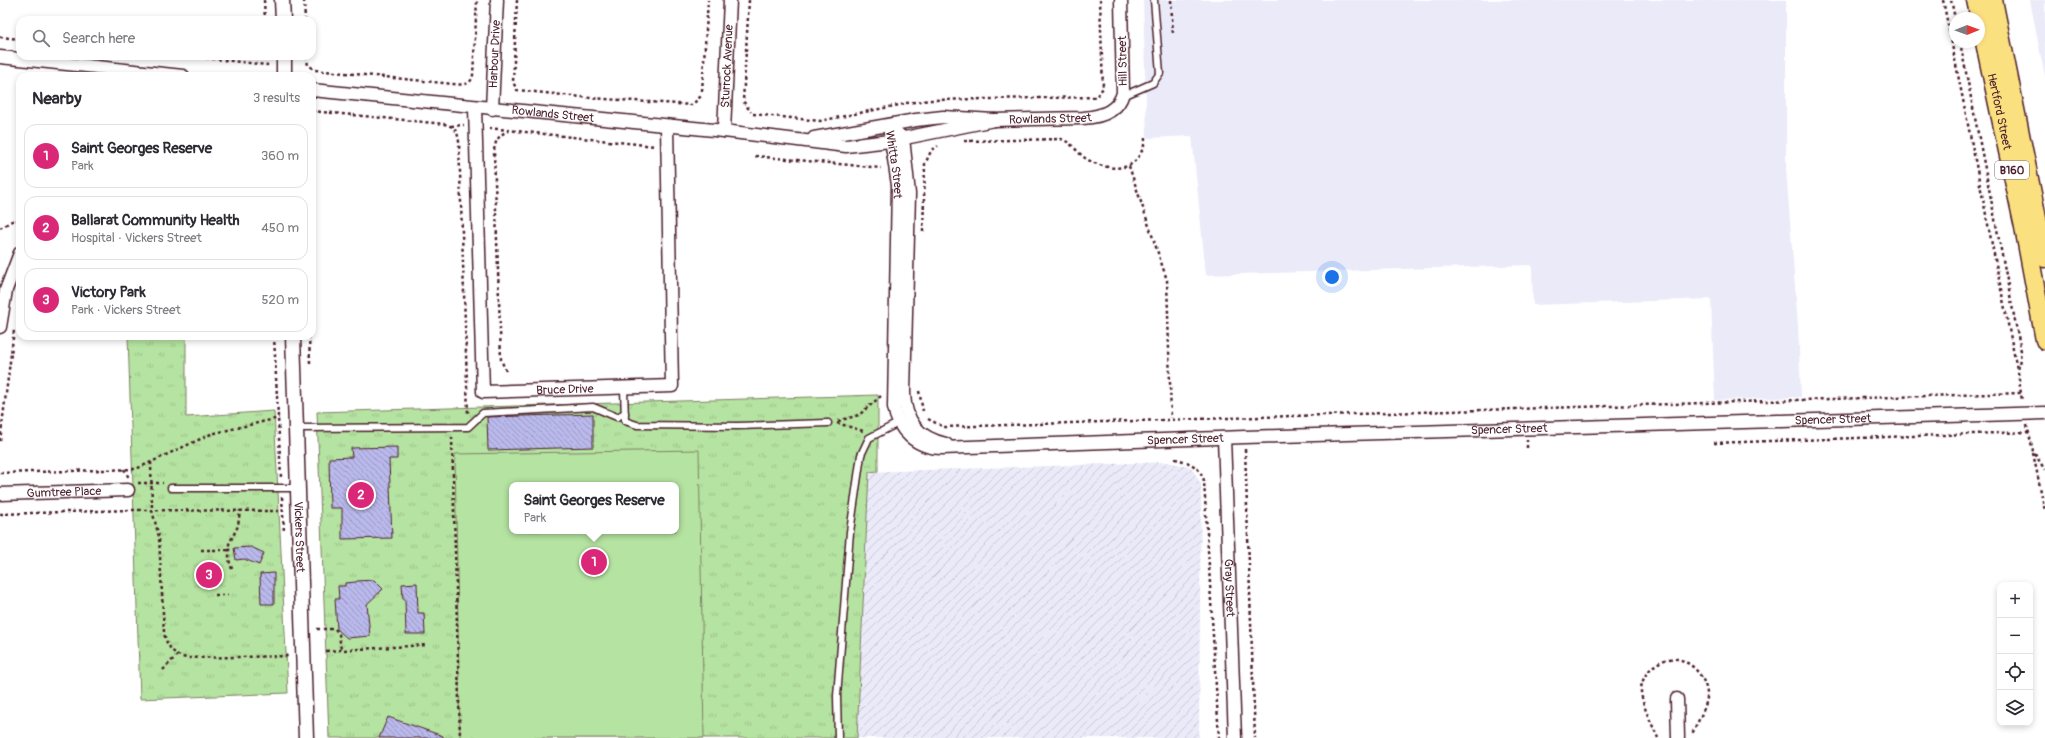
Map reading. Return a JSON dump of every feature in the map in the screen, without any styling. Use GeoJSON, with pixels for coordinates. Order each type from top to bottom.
{"type":"FeatureCollection","features":[{"type":"Feature","properties":{"kind":"main road","name":"Hertford Street"},"geometry":{"type":"LineString","coordinates":[[1976,0],[2045,258]]}},
{"type":"Feature","properties":{"kind":"main road","name":"Hertford Street"},"geometry":{"type":"LineString","coordinates":[[1993,0],[2036,225],[2045,340]]}},
{"type":"Feature","properties":{"kind":"street"},"geometry":{"type":"LineString","coordinates":[[282,0],[283,16]]}},
{"type":"Feature","properties":{"kind":"street","name":"Harbour Drive"},"geometry":{"type":"LineString","coordinates":[[492,109],[497,0]]}},
{"type":"Feature","properties":{"kind":"street","name":"Sturrock Avenue"},"geometry":{"type":"LineString","coordinates":[[724,131],[730,0]]}},
{"type":"Feature","properties":{"kind":"street","name":"Hill Street"},"geometry":{"type":"LineString","coordinates":[[1107,118],[1122,96],[1124,88],[1121,0]]}},
{"type":"Feature","properties":{"kind":"street"},"geometry":{"type":"LineString","coordinates":[[0,57],[16,59]]}},
{"type":"Feature","properties":{"kind":"street"},"geometry":{"type":"LineString","coordinates":[[29,60],[144,72]]}},
{"type":"Feature","properties":{"kind":"street"},"geometry":{"type":"LineString","coordinates":[[284,60],[284,72]]}},
{"type":"Feature","properties":{"kind":"street","name":"Rowlands Street"},"geometry":{"type":"LineString","coordinates":[[316,90],[475,108],[667,127],[724,131],[846,146],[897,139],[994,120]]}},
{"type":"Feature","properties":{"kind":"street","name":"Bruce Drive"},"geometry":{"type":"LineString","coordinates":[[475,108],[483,392],[672,386],[667,127]]}},
{"type":"Feature","properties":{"kind":"street"},"geometry":{"type":"LineString","coordinates":[[933,132],[938,118]]}},
{"type":"Feature","properties":{"kind":"street","name":"Rowlands Street"},"geometry":{"type":"LineString","coordinates":[[794,139],[829,136],[938,118],[994,120],[1107,118]]}},
{"type":"Feature","properties":{"kind":"street"},"geometry":{"type":"LineString","coordinates":[[925,119],[933,132]]}},
{"type":"Feature","properties":{"kind":"street","name":"Whitta Street"},"geometry":{"type":"LineString","coordinates":[[888,126],[897,139],[909,194],[904,420]]}},
{"type":"Feature","properties":{"kind":"street","name":"Whitta Street"},"geometry":{"type":"LineString","coordinates":[[897,139],[899,194],[894,396],[895,410],[920,438]]}},
{"type":"Feature","properties":{"kind":"street"},"geometry":{"type":"LineString","coordinates":[[0,327],[6,290],[16,264]]}},
{"type":"Feature","properties":{"kind":"street","name":"Vickers Street"},"geometry":{"type":"LineString","coordinates":[[293,340],[306,738]]}},
{"type":"Feature","properties":{"kind":"street","name":"Spencer Street"},"geometry":{"type":"LineString","coordinates":[[920,438],[944,444],[973,446],[2045,413]]}},
{"type":"Feature","properties":{"kind":"street","name":"Gray Street"},"geometry":{"type":"LineString","coordinates":[[1224,438],[1235,738]]}},
{"type":"Feature","properties":{"kind":"street","name":"Gumtree Place"},"geometry":{"type":"LineString","coordinates":[[0,494],[130,487]]}},
{"type":"Feature","properties":{"kind":"street"},"geometry":{"type":"LineString","coordinates":[[1677,699],[1678,738]]}},
{"type":"Feature","properties":{"kind":"lane"},"geometry":{"type":"LineString","coordinates":[[1122,96],[1153,83],[1160,73],[1154,0]]}},
{"type":"Feature","properties":{"kind":"lane"},"geometry":{"type":"LineString","coordinates":[[624,388],[625,421],[637,425],[738,426],[828,423]]}},
{"type":"Feature","properties":{"kind":"lane"},"geometry":{"type":"LineString","coordinates":[[296,428],[468,427],[484,413],[593,407],[617,417],[625,414]]}},
{"type":"Feature","properties":{"kind":"lane"},"geometry":{"type":"LineString","coordinates":[[838,738],[837,696],[853,502],[861,455],[866,443],[874,434],[904,420]]}},
{"type":"Feature","properties":{"kind":"lane"},"geometry":{"type":"LineString","coordinates":[[171,488],[298,488]]}},
{"type":"Feature","properties":{"kind":"path"},"geometry":{"type":"LineString","coordinates":[[264,0],[265,16]]}},
{"type":"Feature","properties":{"kind":"path"},"geometry":{"type":"LineString","coordinates":[[304,0],[305,16]]}},
{"type":"Feature","properties":{"kind":"path"},"geometry":{"type":"LineString","coordinates":[[307,60],[308,65],[315,70],[453,84],[468,84],[473,75],[477,0]]}},
{"type":"Feature","properties":{"kind":"path"},"geometry":{"type":"LineString","coordinates":[[517,0],[513,82],[517,90],[591,98],[692,105],[701,96]]}},
{"type":"Feature","properties":{"kind":"path"},"geometry":{"type":"LineString","coordinates":[[702,91],[708,0]]}},
{"type":"Feature","properties":{"kind":"path"},"geometry":{"type":"LineString","coordinates":[[749,0],[742,101],[752,113],[820,121],[931,100],[1096,97],[1103,88],[1100,0]]}},
{"type":"Feature","properties":{"kind":"path"},"geometry":{"type":"LineString","coordinates":[[1171,0],[1173,35]]}},
{"type":"Feature","properties":{"kind":"path"},"geometry":{"type":"LineString","coordinates":[[1942,0],[2045,512]]}},
{"type":"Feature","properties":{"kind":"path"},"geometry":{"type":"LineString","coordinates":[[1951,0],[1954,12]]}},
{"type":"Feature","properties":{"kind":"path"},"geometry":{"type":"LineString","coordinates":[[0,36],[16,38]]}},
{"type":"Feature","properties":{"kind":"path"},"geometry":{"type":"LineString","coordinates":[[1961,48],[2021,351],[2018,372]]}},
{"type":"Feature","properties":{"kind":"path"},"geometry":{"type":"LineString","coordinates":[[223,60],[267,65],[266,60]]}},
{"type":"Feature","properties":{"kind":"path"},"geometry":{"type":"LineString","coordinates":[[316,111],[667,147]]}},
{"type":"Feature","properties":{"kind":"path"},"geometry":{"type":"LineString","coordinates":[[451,126],[457,132],[459,142],[468,427]]}},
{"type":"Feature","properties":{"kind":"path"},"geometry":{"type":"LineString","coordinates":[[506,371],[501,360],[494,151],[497,139],[503,133],[509,131]]}},
{"type":"Feature","properties":{"kind":"path"},"geometry":{"type":"LineString","coordinates":[[962,141],[1061,139],[1068,143],[1085,158],[1107,167],[1129,166],[1142,152],[1145,138]]}},
{"type":"Feature","properties":{"kind":"path"},"geometry":{"type":"LineString","coordinates":[[923,235],[925,164],[931,151],[942,144]]}},
{"type":"Feature","properties":{"kind":"path"},"geometry":{"type":"LineString","coordinates":[[755,156],[881,168]]}},
{"type":"Feature","properties":{"kind":"path"},"geometry":{"type":"LineString","coordinates":[[1129,166],[1167,280],[1171,418]]}},
{"type":"Feature","properties":{"kind":"path"},"geometry":{"type":"LineString","coordinates":[[0,228],[12,221],[16,220]]}},
{"type":"Feature","properties":{"kind":"path"},"geometry":{"type":"LineString","coordinates":[[0,441],[15,325]]}},
{"type":"Feature","properties":{"kind":"path"},"geometry":{"type":"LineString","coordinates":[[0,514],[131,510],[282,511],[279,418],[276,405],[274,340]]}},
{"type":"Feature","properties":{"kind":"path"},"geometry":{"type":"LineString","coordinates":[[919,384],[920,399],[924,415],[930,421],[944,426],[2021,393]]}},
{"type":"Feature","properties":{"kind":"path"},"geometry":{"type":"LineString","coordinates":[[874,434],[835,422],[859,415],[882,396],[894,396]]}},
{"type":"Feature","properties":{"kind":"path"},"geometry":{"type":"LineString","coordinates":[[0,473],[136,469],[212,434],[279,418]]}},
{"type":"Feature","properties":{"kind":"path"},"geometry":{"type":"LineString","coordinates":[[452,426],[460,738]]}},
{"type":"Feature","properties":{"kind":"path"},"geometry":{"type":"LineString","coordinates":[[1714,442],[2029,432]]}},
{"type":"Feature","properties":{"kind":"path"},"geometry":{"type":"LineString","coordinates":[[1245,437],[1256,738]]}},
{"type":"Feature","properties":{"kind":"path"},"geometry":{"type":"LineString","coordinates":[[2033,451],[2045,470]]}},
{"type":"Feature","properties":{"kind":"path"},"geometry":{"type":"LineString","coordinates":[[1175,459],[1188,462],[1202,473],[1204,481],[1219,738]]}},
{"type":"Feature","properties":{"kind":"path"},"geometry":{"type":"LineString","coordinates":[[151,462],[152,510],[159,537],[165,637],[171,650],[177,656],[194,658],[289,656]]}},
{"type":"Feature","properties":{"kind":"path"},"geometry":{"type":"LineString","coordinates":[[130,487],[152,483],[171,482],[171,488]]}},
{"type":"Feature","properties":{"kind":"path"},"geometry":{"type":"LineString","coordinates":[[232,568],[228,550],[230,540],[238,526],[240,510]]}},
{"type":"Feature","properties":{"kind":"path"},"geometry":{"type":"LineString","coordinates":[[201,550],[228,550]]}},
{"type":"Feature","properties":{"kind":"path"},"geometry":{"type":"LineString","coordinates":[[215,595],[228,595]]}},
{"type":"Feature","properties":{"kind":"path"},"geometry":{"type":"LineString","coordinates":[[317,629],[335,629],[339,634],[341,650]]}},
{"type":"Feature","properties":{"kind":"path"},"geometry":{"type":"LineString","coordinates":[[326,650],[427,645]]}},
{"type":"Feature","properties":{"kind":"path"},"geometry":{"type":"LineString","coordinates":[[163,670],[177,656]]}},
{"type":"Feature","properties":{"kind":"path"},"geometry":{"type":"LineString","coordinates":[[1658,738],[1647,712],[1641,692],[1643,680],[1652,668],[1660,661],[1677,659],[1694,668],[1703,678],[1708,698],[1690,738]]}},
{"type":"Feature","properties":{"kind":"shaded area"},"geometry":{"type":"Polygon","coordinates":[[[1143,0],[1786,0],[1786,169],[1798,326],[1801,397],[1715,400],[1711,299],[1533,305],[1532,265],[1206,275],[1192,136],[1147,138],[1143,0]]]}},
{"type":"Feature","properties":{"kind":"shaded area"},"geometry":{"type":"Polygon","coordinates":[[[2030,0],[2045,0],[2045,77],[2030,0]]]}},
{"type":"Feature","properties":{"kind":"shaded area"},"geometry":{"type":"Polygon","coordinates":[[[1167,462],[1191,467],[1201,484],[1199,738],[857,738],[869,472],[1167,462]]]}},
{"type":"Feature","properties":{"kind":"green space"},"geometry":{"type":"Polygon","coordinates":[[[128,340],[186,340],[186,417],[274,411],[288,693],[140,699],[128,340]]]}},
{"type":"Feature","properties":{"kind":"green space"},"geometry":{"type":"Polygon","coordinates":[[[878,395],[878,471],[869,472],[857,738],[329,738],[317,412],[878,395]]]}},
{"type":"Feature","properties":{"kind":"green space"},"geometry":{"type":"Polygon","coordinates":[[[699,450],[704,738],[460,738],[455,454],[699,450]]]}},
{"type":"Feature","properties":{"kind":"building"},"geometry":{"type":"Polygon","coordinates":[[[593,414],[593,447],[488,450],[487,417],[593,414]]]}},
{"type":"Feature","properties":{"kind":"building"},"geometry":{"type":"Polygon","coordinates":[[[397,447],[397,459],[389,459],[392,538],[342,539],[342,508],[330,508],[329,458],[352,457],[351,448],[397,447]]]}},
{"type":"Feature","properties":{"kind":"building"},"geometry":{"type":"Polygon","coordinates":[[[251,547],[264,553],[259,565],[244,559],[236,560],[234,548],[251,547]]]}},
{"type":"Feature","properties":{"kind":"building"},"geometry":{"type":"Polygon","coordinates":[[[274,573],[274,604],[261,604],[260,574],[274,573]]]}},
{"type":"Feature","properties":{"kind":"building"},"geometry":{"type":"Polygon","coordinates":[[[374,580],[383,589],[367,604],[370,636],[347,638],[337,629],[335,599],[339,599],[338,586],[345,586],[345,583],[357,581],[374,580]]]}},
{"type":"Feature","properties":{"kind":"building"},"geometry":{"type":"Polygon","coordinates":[[[417,583],[418,613],[424,613],[425,634],[406,634],[405,599],[403,599],[402,584],[417,583]]]}},
{"type":"Feature","properties":{"kind":"building"},"geometry":{"type":"Polygon","coordinates":[[[388,717],[443,736],[443,738],[379,738],[388,717]]]}},
{"type":"Feature","properties":{"kind":"place","name":"Ballarat Community Health"},"geometry":{"type":"Point","coordinates":[361,495]}},
{"type":"Feature","properties":{"kind":"place","name":"Saint Georges Reserve"},"geometry":{"type":"Point","coordinates":[594,562]}},
{"type":"Feature","properties":{"kind":"place","name":"Victory Park"},"geometry":{"type":"Point","coordinates":[209,575]}}]}
